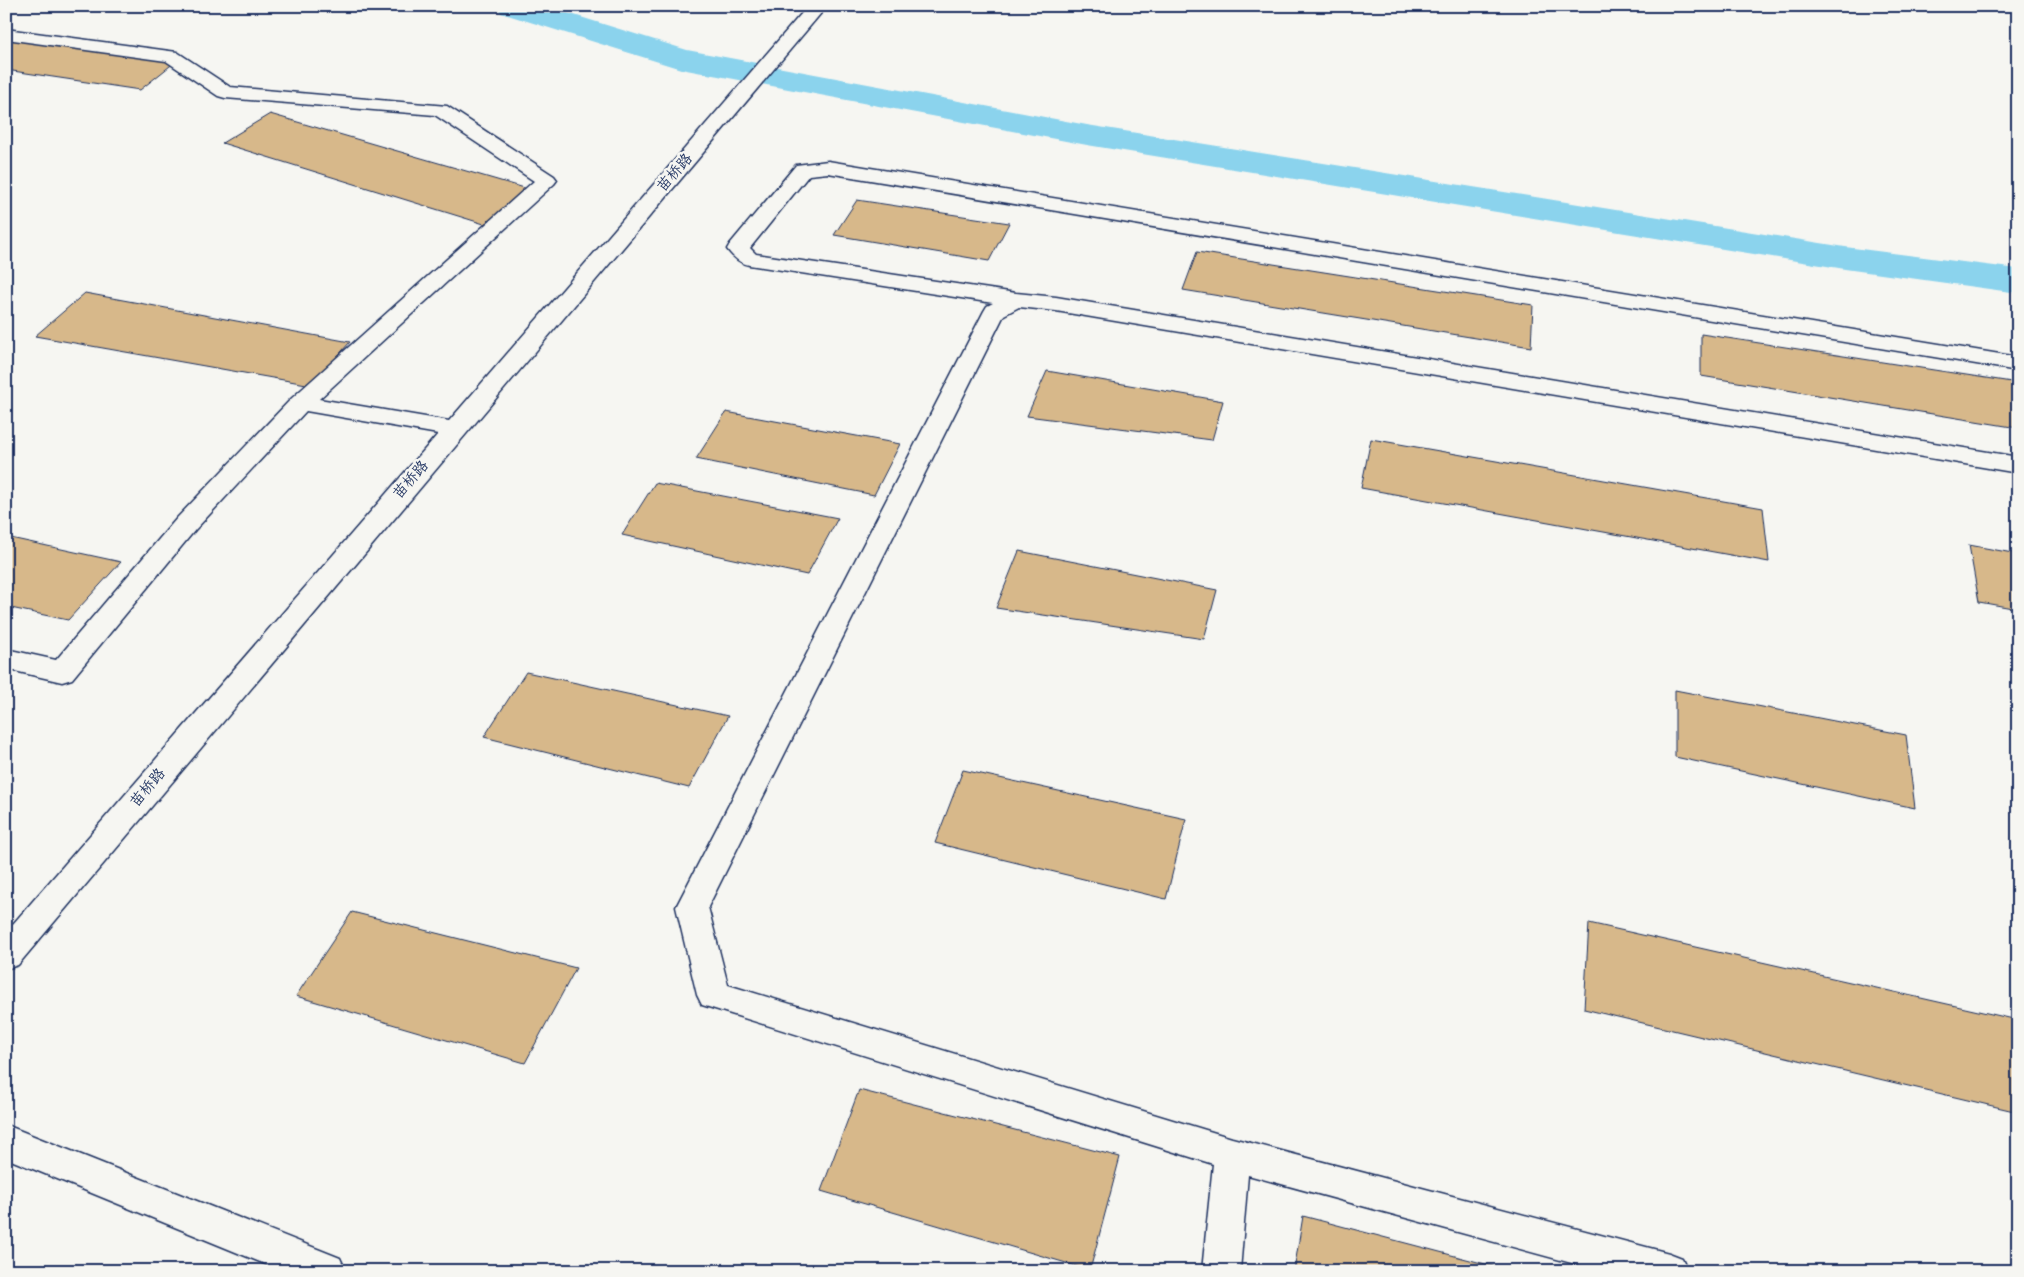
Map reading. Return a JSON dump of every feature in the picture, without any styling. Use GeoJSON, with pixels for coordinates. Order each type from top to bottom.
{"type":"FeatureCollection","features":[{"type":"Feature","properties":{"kind":"street","name":"苗桥路"},"geometry":{"type":"LineString","coordinates":[[6,955],[818,6]]}},
{"type":"Feature","properties":{"kind":"street"},"geometry":{"type":"LineString","coordinates":[[6,34],[171,56],[225,92],[440,110],[547,180],[300,403],[186,524],[62,672],[6,659]]}},
{"type":"Feature","properties":{"kind":"street"},"geometry":{"type":"LineString","coordinates":[[2018,364],[828,167],[803,169],[738,248],[749,259],[1016,300],[1056,304],[2018,465]]}},
{"type":"Feature","properties":{"kind":"street"},"geometry":{"type":"LineString","coordinates":[[1016,300],[996,311],[692,907],[714,995],[1232,1154],[1668,1271]]}},
{"type":"Feature","properties":{"kind":"street"},"geometry":{"type":"LineString","coordinates":[[300,403],[455,429]]}},
{"type":"Feature","properties":{"kind":"street"},"geometry":{"type":"LineString","coordinates":[[6,1141],[327,1271]]}},
{"type":"Feature","properties":{"kind":"street"},"geometry":{"type":"LineString","coordinates":[[1221,1271],[1232,1154]]}},
{"type":"Feature","properties":{"kind":"building"},"geometry":{"type":"Polygon","coordinates":[[[6,39],[175,62],[140,90],[6,70],[6,39]]]}},
{"type":"Feature","properties":{"kind":"building"},"geometry":{"type":"Polygon","coordinates":[[[270,114],[535,191],[484,224],[222,143],[270,114]]]}},
{"type":"Feature","properties":{"kind":"building"},"geometry":{"type":"Polygon","coordinates":[[[857,200],[1009,223],[989,261],[834,235],[857,200]]]}},
{"type":"Feature","properties":{"kind":"building"},"geometry":{"type":"Polygon","coordinates":[[[1197,252],[1533,305],[1531,347],[1183,290],[1197,252]]]}},
{"type":"Feature","properties":{"kind":"building"},"geometry":{"type":"Polygon","coordinates":[[[85,293],[350,342],[312,385],[35,336],[85,293]]]}},
{"type":"Feature","properties":{"kind":"building"},"geometry":{"type":"Polygon","coordinates":[[[1701,334],[2018,383],[2018,428],[1701,376],[1701,334]]]}},
{"type":"Feature","properties":{"kind":"building"},"geometry":{"type":"Polygon","coordinates":[[[1047,371],[1223,401],[1212,440],[1027,416],[1047,371]]]}},
{"type":"Feature","properties":{"kind":"building"},"geometry":{"type":"Polygon","coordinates":[[[726,412],[900,444],[874,495],[696,459],[726,412]]]}},
{"type":"Feature","properties":{"kind":"building"},"geometry":{"type":"Polygon","coordinates":[[[1371,439],[1763,508],[1769,562],[1361,488],[1371,439]]]}},
{"type":"Feature","properties":{"kind":"building"},"geometry":{"type":"Polygon","coordinates":[[[655,483],[838,518],[807,575],[622,535],[655,483]]]}},
{"type":"Feature","properties":{"kind":"building"},"geometry":{"type":"Polygon","coordinates":[[[6,537],[121,562],[68,620],[6,607],[6,537]]]}},
{"type":"Feature","properties":{"kind":"building"},"geometry":{"type":"Polygon","coordinates":[[[1969,545],[2018,554],[2018,609],[1979,602],[1969,545]]]}},
{"type":"Feature","properties":{"kind":"building"},"geometry":{"type":"Polygon","coordinates":[[[1019,551],[1217,590],[1204,639],[996,608],[1019,551]]]}},
{"type":"Feature","properties":{"kind":"building"},"geometry":{"type":"Polygon","coordinates":[[[526,672],[728,716],[689,788],[484,737],[526,672]]]}},
{"type":"Feature","properties":{"kind":"building"},"geometry":{"type":"Polygon","coordinates":[[[1675,690],[1906,735],[1915,808],[1675,757],[1675,690]]]}},
{"type":"Feature","properties":{"kind":"building"},"geometry":{"type":"Polygon","coordinates":[[[963,770],[1186,819],[1166,899],[935,843],[963,770]]]}},
{"type":"Feature","properties":{"kind":"building"},"geometry":{"type":"Polygon","coordinates":[[[352,912],[576,968],[525,1063],[296,996],[352,912]]]}},
{"type":"Feature","properties":{"kind":"building"},"geometry":{"type":"Polygon","coordinates":[[[1589,923],[2018,1020],[2018,1112],[1584,1009],[1589,923]]]}},
{"type":"Feature","properties":{"kind":"building"},"geometry":{"type":"Polygon","coordinates":[[[859,1090],[1120,1157],[1090,1270],[821,1191],[859,1090]]]}},
{"type":"Feature","properties":{"kind":"building"},"geometry":{"type":"Polygon","coordinates":[[[1303,1216],[1512,1271],[1294,1271],[1303,1216]]]}},
{"type":"Feature","properties":{"kind":"waterway"},"geometry":{"type":"LineString","coordinates":[[512,6],[681,59],[1087,135],[1845,258],[2018,281]]}}]}
